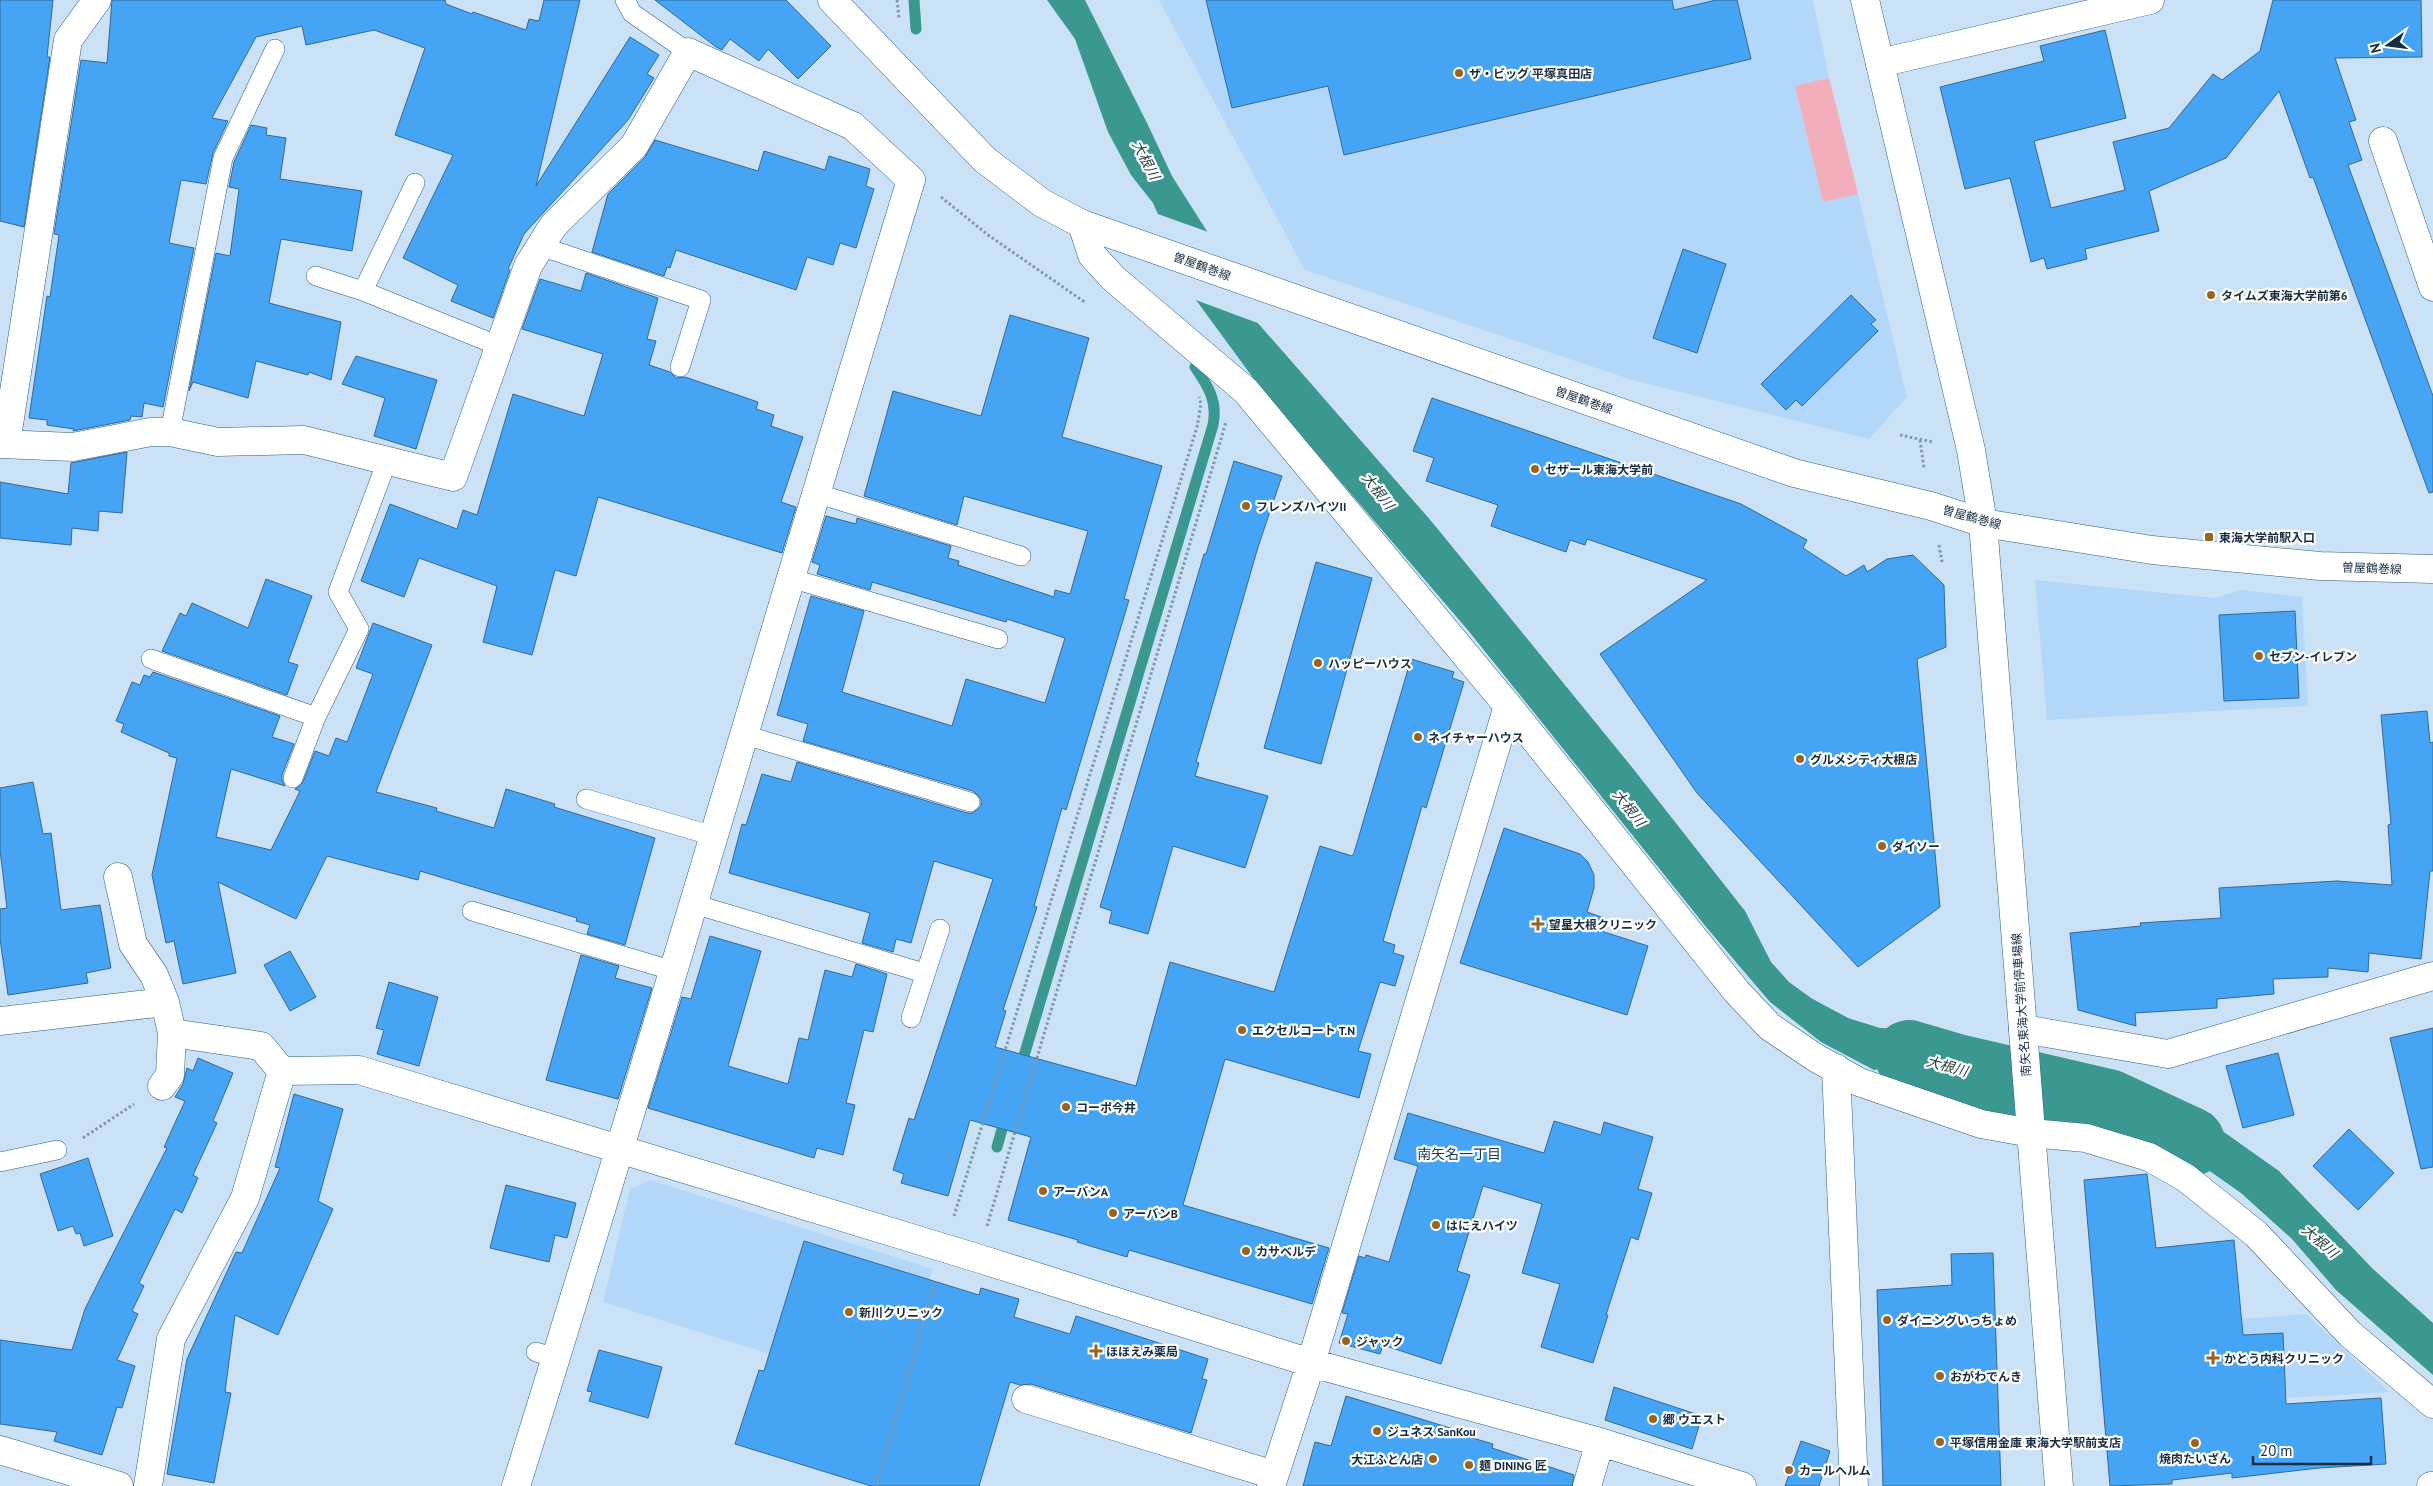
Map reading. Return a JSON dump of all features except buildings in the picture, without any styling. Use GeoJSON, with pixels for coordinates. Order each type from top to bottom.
{"type":"FeatureCollection","features":[{"type":"Feature","properties":{"kind":"street"},"geometry":{"type":"LineString","coordinates":[[97,0],[68,40],[3,444],[73,447],[150,432],[170,432],[218,442],[304,440],[453,477],[528,266],[552,226],[634,146],[688,52],[853,126],[911,180],[815,493],[745,735],[620,1151],[546,1355],[516,1486]]}},
{"type":"Feature","properties":{"kind":"street","name":"曽屋鶴巻線"},"geometry":{"type":"LineString","coordinates":[[832,0],[985,160],[1042,203],[1092,227],[1794,473],[1932,506],[1983,523],[2152,550],[2320,566],[2433,569]]}},
{"type":"Feature","properties":{"kind":"street","name":"南矢名東海大学前停車場線"},"geometry":{"type":"LineString","coordinates":[[1865,0],[1971,450],[1983,523],[2059,1486]]}},
{"type":"Feature","properties":{"kind":"street"},"geometry":{"type":"LineString","coordinates":[[1880,63],[2085,7],[2150,0]]}},
{"type":"Feature","properties":{"kind":"street"},"geometry":{"type":"LineString","coordinates":[[2383,141],[2431,276]]}},
{"type":"Feature","properties":{"kind":"street"},"geometry":{"type":"LineString","coordinates":[[1092,227],[1092,255],[1113,278],[1246,391],[1508,706],[1737,992],[1770,1027],[1859,1082],[1981,1124],[2031,1128],[2074,1135],[2150,1157],[2186,1178],[2256,1234],[2350,1334],[2433,1404]]}},
{"type":"Feature","properties":{"kind":"street"},"geometry":{"type":"LineString","coordinates":[[1026,1399],[1273,1481],[1508,706]]}},
{"type":"Feature","properties":{"kind":"street"},"geometry":{"type":"LineString","coordinates":[[118,877],[133,944],[154,975],[165,1002],[172,1033],[170,1075],[162,1086]]}},
{"type":"Feature","properties":{"kind":"street"},"geometry":{"type":"LineString","coordinates":[[2023,1037],[2168,1054],[2433,976]]}},
{"type":"Feature","properties":{"kind":"street"},"geometry":{"type":"LineString","coordinates":[[0,1021],[165,1002]]}},
{"type":"Feature","properties":{"kind":"street"},"geometry":{"type":"LineString","coordinates":[[172,1033],[261,1046],[282,1071]]}},
{"type":"Feature","properties":{"kind":"street"},"geometry":{"type":"LineString","coordinates":[[1836,1068],[1854,1486]]}},
{"type":"Feature","properties":{"kind":"street"},"geometry":{"type":"LineString","coordinates":[[282,1071],[360,1070],[620,1151],[977,1258],[1310,1363],[1600,1442],[1742,1486]]}},
{"type":"Feature","properties":{"kind":"street"},"geometry":{"type":"LineString","coordinates":[[148,1486],[171,1339],[245,1198],[282,1071]]}},
{"type":"Feature","properties":{"kind":"street"},"geometry":{"type":"LineString","coordinates":[[1587,1486],[1600,1442]]}},
{"type":"Feature","properties":{"kind":"street"},"geometry":{"type":"LineString","coordinates":[[0,1450],[120,1486]]}},
{"type":"Feature","properties":{"kind":"lane"},"geometry":{"type":"LineString","coordinates":[[632,4],[688,52]]}},
{"type":"Feature","properties":{"kind":"lane"},"geometry":{"type":"LineString","coordinates":[[170,432],[223,158],[275,50]]}},
{"type":"Feature","properties":{"kind":"lane"},"geometry":{"type":"LineString","coordinates":[[363,291],[415,183]]}},
{"type":"Feature","properties":{"kind":"lane"},"geometry":{"type":"LineString","coordinates":[[540,246],[700,300],[680,367]]}},
{"type":"Feature","properties":{"kind":"lane"},"geometry":{"type":"LineString","coordinates":[[316,276],[363,291],[499,346]]}},
{"type":"Feature","properties":{"kind":"lane"},"geometry":{"type":"LineString","coordinates":[[293,778],[316,717],[359,629],[338,592],[387,460]]}},
{"type":"Feature","properties":{"kind":"lane"},"geometry":{"type":"LineString","coordinates":[[815,493],[1021,556]]}},
{"type":"Feature","properties":{"kind":"lane"},"geometry":{"type":"LineString","coordinates":[[790,578],[998,639]]}},
{"type":"Feature","properties":{"kind":"lane"},"geometry":{"type":"LineString","coordinates":[[151,659],[316,717]]}},
{"type":"Feature","properties":{"kind":"lane"},"geometry":{"type":"LineString","coordinates":[[745,735],[970,802]]}},
{"type":"Feature","properties":{"kind":"lane"},"geometry":{"type":"LineString","coordinates":[[586,799],[714,836]]}},
{"type":"Feature","properties":{"kind":"lane"},"geometry":{"type":"LineString","coordinates":[[694,904],[924,973]]}},
{"type":"Feature","properties":{"kind":"lane"},"geometry":{"type":"LineString","coordinates":[[472,911],[674,970]]}},
{"type":"Feature","properties":{"kind":"lane"},"geometry":{"type":"LineString","coordinates":[[911,1018],[924,973],[940,929]]}},
{"type":"Feature","properties":{"kind":"lane"},"geometry":{"type":"LineString","coordinates":[[0,1162],[57,1150]]}},
{"type":"Feature","properties":{"kind":"path"},"geometry":{"type":"LineString","coordinates":[[911,180],[929,187],[988,235],[1094,309]]}},
{"type":"Feature","properties":{"kind":"path"},"geometry":{"type":"LineString","coordinates":[[876,1486],[944,1248],[1197,427],[1200,404],[1196,389]]}},
{"type":"Feature","properties":{"kind":"path"},"geometry":{"type":"LineString","coordinates":[[977,1258],[1234,396],[1246,391]]}},
{"type":"Feature","properties":{"kind":"path"},"geometry":{"type":"LineString","coordinates":[[1900,435],[1935,443]]}},
{"type":"Feature","properties":{"kind":"path"},"geometry":{"type":"LineString","coordinates":[[1920,440],[1924,468]]}},
{"type":"Feature","properties":{"kind":"path"},"geometry":{"type":"LineString","coordinates":[[57,1150],[72,1145],[162,1086]]}},
{"type":"Feature","properties":{"kind":"shaded area"},"geometry":{"type":"Polygon","coordinates":[[[1159,0],[1813,0],[1829,78],[1795,87],[1823,202],[1858,194],[1907,397],[1869,439],[1632,380],[1305,270],[1159,0]]]}},
{"type":"Feature","properties":{"kind":"shaded area"},"geometry":{"type":"Polygon","coordinates":[[[1829,78],[1858,194],[1823,202],[1795,86],[1829,78]]]}},
{"type":"Feature","properties":{"kind":"shaded area"},"geometry":{"type":"Polygon","coordinates":[[[2035,580],[2215,598],[2241,590],[2302,597],[2308,706],[2047,720],[2035,580]]]}},
{"type":"Feature","properties":{"kind":"shaded area"},"geometry":{"type":"Polygon","coordinates":[[[650,1180],[933,1269],[894,1393],[603,1302],[630,1189],[650,1180]]]}},
{"type":"Feature","properties":{"kind":"shaded area"},"geometry":{"type":"Polygon","coordinates":[[[2306,1314],[2389,1392],[2103,1409],[2100,1402],[2098,1341],[2168,1325],[2306,1314]]]}},
{"type":"Feature","properties":{"kind":"water"},"geometry":{"type":"Polygon","coordinates":[[[1047,0],[1085,0],[1172,176],[1210,236],[1257,322],[1432,522],[1631,766],[1745,911],[1771,962],[1789,982],[1811,998],[1848,1018],[1880,1028],[1915,1029],[1956,1044],[2061,1064],[2149,1085],[2187,1106],[2279,1171],[2373,1269],[2433,1323],[2433,1375],[2336,1290],[2292,1239],[2241,1193],[2184,1153],[2146,1133],[2110,1121],[2110,1111],[2098,1099],[2083,1089],[2073,1086],[2012,1079],[1969,1084],[1949,1081],[1894,1065],[1874,1070],[1821,1042],[1770,1002],[1707,928],[1467,629],[1262,390],[1196,300],[1153,203],[1131,175],[1108,132],[1075,39],[1047,0]]]}},
{"type":"Feature","properties":{"kind":"pier"},"geometry":{"type":"Polygon","coordinates":[[[1155,213],[1211,233],[1263,325],[1193,299],[1175,251],[1155,213]]]}},
{"type":"Feature","properties":{"kind":"pier"},"geometry":{"type":"Polygon","coordinates":[[[1975,1045],[2076,1064],[2078,1090],[2012,1082],[1977,1085],[1975,1045]]]}},
{"type":"Feature","properties":{"kind":"waterway"},"geometry":{"type":"LineString","coordinates":[[914,0],[916,29]]}},
{"type":"Feature","properties":{"kind":"waterway"},"geometry":{"type":"LineString","coordinates":[[1020,1069],[1213,425],[1214,408],[1211,394],[1195,367]]}},
{"type":"Feature","properties":{"kind":"waterway","name":"大根川"},"geometry":{"type":"LineString","coordinates":[[1909,1055],[1957,1069],[2108,1104],[2190,1142]]}},
{"type":"Feature","properties":{"kind":"waterway"},"geometry":{"type":"LineString","coordinates":[[997,1147],[1006,1115]]}},
{"type":"Feature","properties":{"kind":"place","name":"ザ・ビッグ 平塚真田店"},"geometry":{"type":"Point","coordinates":[1459,73]}},
{"type":"Feature","properties":{"kind":"place","name":"タイムズ東海大学前第6"},"geometry":{"type":"Point","coordinates":[2211,295]}},
{"type":"Feature","properties":{"kind":"place","name":"セザール東海大学前"},"geometry":{"type":"Point","coordinates":[1535,469]}},
{"type":"Feature","properties":{"kind":"place","name":"フレンズハイツII"},"geometry":{"type":"Point","coordinates":[1246,506]}},
{"type":"Feature","properties":{"kind":"place","name":"東海大学前駅入口"},"geometry":{"type":"Point","coordinates":[2209,537]}},
{"type":"Feature","properties":{"kind":"place","name":"セブン-イレブン"},"geometry":{"type":"Point","coordinates":[2259,656]}},
{"type":"Feature","properties":{"kind":"place","name":"ハッピーハウス"},"geometry":{"type":"Point","coordinates":[1318,663]}},
{"type":"Feature","properties":{"kind":"place","name":"ネイチャーハウス"},"geometry":{"type":"Point","coordinates":[1418,737]}},
{"type":"Feature","properties":{"kind":"place","name":"グルメシティ大根店"},"geometry":{"type":"Point","coordinates":[1800,759]}},
{"type":"Feature","properties":{"kind":"place","name":"ダイソー"},"geometry":{"type":"Point","coordinates":[1882,846]}},
{"type":"Feature","properties":{"kind":"place","name":"望星大根クリニック"},"geometry":{"type":"Point","coordinates":[1538,924]}},
{"type":"Feature","properties":{"kind":"place","name":"エクセルコート T.N"},"geometry":{"type":"Point","coordinates":[1242,1030]}},
{"type":"Feature","properties":{"kind":"place","name":"コーポ今井"},"geometry":{"type":"Point","coordinates":[1066,1107]}},
{"type":"Feature","properties":{"kind":"place","name":"アーバンA"},"geometry":{"type":"Point","coordinates":[1043,1191]}},
{"type":"Feature","properties":{"kind":"place","name":"アーバンB"},"geometry":{"type":"Point","coordinates":[1113,1213]}},
{"type":"Feature","properties":{"kind":"place","name":"はにえハイツ"},"geometry":{"type":"Point","coordinates":[1436,1225]}},
{"type":"Feature","properties":{"kind":"place","name":"カサベルデ"},"geometry":{"type":"Point","coordinates":[1246,1251]}},
{"type":"Feature","properties":{"kind":"place","name":"新川クリニック"},"geometry":{"type":"Point","coordinates":[849,1312]}},
{"type":"Feature","properties":{"kind":"place","name":"ダイニングいっちょめ"},"geometry":{"type":"Point","coordinates":[1887,1320]}},
{"type":"Feature","properties":{"kind":"place","name":"ジャック"},"geometry":{"type":"Point","coordinates":[1346,1341]}},
{"type":"Feature","properties":{"kind":"place","name":"ほほえみ薬局"},"geometry":{"type":"Point","coordinates":[1096,1351]}},
{"type":"Feature","properties":{"kind":"place","name":"かとう内科クリニック"},"geometry":{"type":"Point","coordinates":[2213,1358]}},
{"type":"Feature","properties":{"kind":"place","name":"おがわでんき"},"geometry":{"type":"Point","coordinates":[1940,1376]}},
{"type":"Feature","properties":{"kind":"place","name":"郷 ウエスト"},"geometry":{"type":"Point","coordinates":[1653,1419]}},
{"type":"Feature","properties":{"kind":"place","name":"ジュネス SanKou"},"geometry":{"type":"Point","coordinates":[1377,1431]}},
{"type":"Feature","properties":{"kind":"place","name":"平塚信用金庫 東海大学駅前支店"},"geometry":{"type":"Point","coordinates":[1940,1442]}},
{"type":"Feature","properties":{"kind":"place","name":"焼肉たいざん"},"geometry":{"type":"Point","coordinates":[2195,1443]}},
{"type":"Feature","properties":{"kind":"place","name":"大江ふとん店"},"geometry":{"type":"Point","coordinates":[1433,1459]}},
{"type":"Feature","properties":{"kind":"place","name":"麺 DINING 匠"},"geometry":{"type":"Point","coordinates":[1469,1465]}},
{"type":"Feature","properties":{"kind":"place","name":"カールヘルム"},"geometry":{"type":"Point","coordinates":[1789,1470]}},
{"type":"Feature","properties":{"kind":"district","name":"南矢名一丁目"},"geometry":{"type":"Point","coordinates":[1459,1154]}}]}
